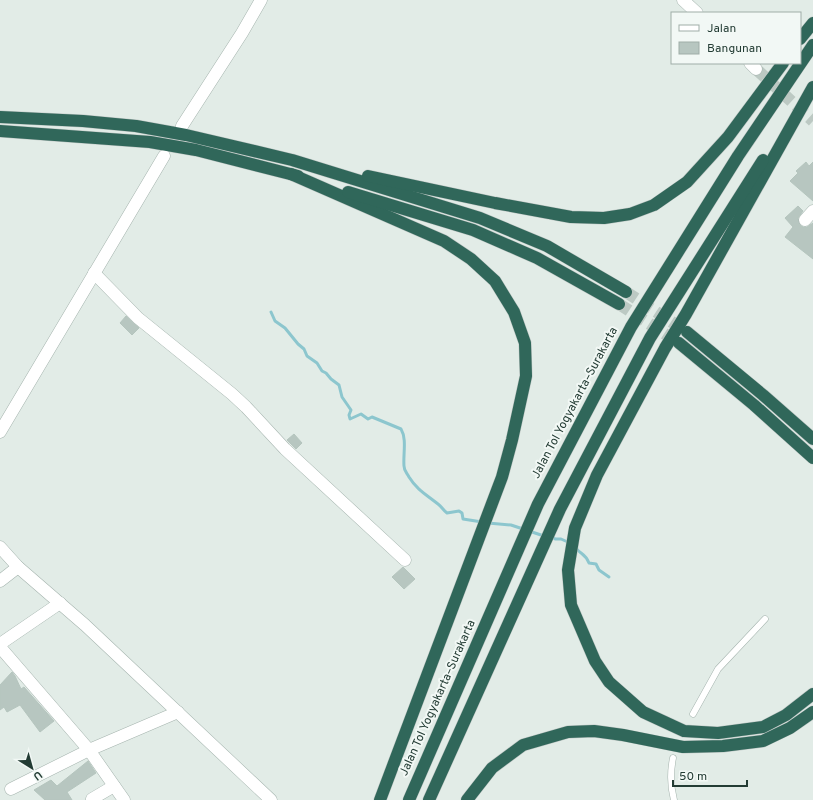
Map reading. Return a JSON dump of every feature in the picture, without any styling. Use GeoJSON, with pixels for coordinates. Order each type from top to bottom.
{"type":"FeatureCollection","features":[{"type":"Feature","properties":{"kind":"highway"},"geometry":{"type":"LineString","coordinates":[[801,38],[813,23]]}},
{"type":"Feature","properties":{"kind":"highway","name":"Jalan Tol Yogyakarta–Surakarta"},"geometry":{"type":"LineString","coordinates":[[801,63],[813,45]]}},
{"type":"Feature","properties":{"kind":"highway"},"geometry":{"type":"LineString","coordinates":[[0,117],[83,121],[136,126],[186,135],[292,160],[495,203],[571,217],[604,218],[630,214],[654,205],[687,182],[728,137],[781,64]]}},
{"type":"Feature","properties":{"kind":"highway","name":"Jalan Tol Yogyakarta–Surakarta"},"geometry":{"type":"LineString","coordinates":[[409,800],[538,504],[631,327],[738,156],[800,64]]}},
{"type":"Feature","properties":{"kind":"highway"},"geometry":{"type":"LineString","coordinates":[[429,800],[560,509],[650,338],[813,84]]}},
{"type":"Feature","properties":{"kind":"highway"},"geometry":{"type":"LineString","coordinates":[[813,87],[686,314],[665,348],[597,475],[575,528],[568,570],[571,605],[595,662],[609,682],[643,712],[684,731],[718,733],[762,727],[786,715],[813,694]]}},
{"type":"Feature","properties":{"kind":"highway"},"geometry":{"type":"LineString","coordinates":[[0,131],[150,142],[196,150],[291,174],[473,230],[538,258],[619,304]]}},
{"type":"Feature","properties":{"kind":"highway"},"geometry":{"type":"LineString","coordinates":[[292,160],[480,218],[547,246],[626,292]]}},
{"type":"Feature","properties":{"kind":"highway"},"geometry":{"type":"LineString","coordinates":[[291,174],[444,241],[471,259],[495,281],[514,312],[525,343],[526,376],[502,477],[380,800]]}},
{"type":"Feature","properties":{"kind":"highway"},"geometry":{"type":"LineString","coordinates":[[687,332],[813,439]]}},
{"type":"Feature","properties":{"kind":"highway"},"geometry":{"type":"LineString","coordinates":[[679,343],[754,405],[813,458]]}},
{"type":"Feature","properties":{"kind":"highway"},"geometry":{"type":"LineString","coordinates":[[467,800],[492,768],[523,745],[568,732],[594,731],[623,734],[683,747],[723,746],[763,741],[790,728],[813,712]]}},
{"type":"Feature","properties":{"kind":"street"},"geometry":{"type":"LineString","coordinates":[[182,126],[242,33],[261,0]]}},
{"type":"Feature","properties":{"kind":"street"},"geometry":{"type":"LineString","coordinates":[[683,0],[696,12]]}},
{"type":"Feature","properties":{"kind":"street"},"geometry":{"type":"LineString","coordinates":[[0,432],[164,156]]}},
{"type":"Feature","properties":{"kind":"street"},"geometry":{"type":"LineString","coordinates":[[94,273],[138,318],[232,394],[291,454],[404,560]]}},
{"type":"Feature","properties":{"kind":"street"},"geometry":{"type":"LineString","coordinates":[[0,547],[18,567],[85,625],[271,800]]}},
{"type":"Feature","properties":{"kind":"street"},"geometry":{"type":"LineString","coordinates":[[0,581],[18,567]]}},
{"type":"Feature","properties":{"kind":"street"},"geometry":{"type":"LineString","coordinates":[[60,603],[0,645],[89,750],[124,800]]}},
{"type":"Feature","properties":{"kind":"street"},"geometry":{"type":"LineString","coordinates":[[10,789],[89,750],[178,712]]}},
{"type":"Feature","properties":{"kind":"street"},"geometry":{"type":"LineString","coordinates":[[92,799],[114,786]]}},
{"type":"Feature","properties":{"kind":"lane"},"geometry":{"type":"LineString","coordinates":[[693,714],[718,669],[765,619]]}},
{"type":"Feature","properties":{"kind":"lane"},"geometry":{"type":"LineString","coordinates":[[673,758],[670,771],[670,786],[674,800]]}},
{"type":"Feature","properties":{"kind":"building"},"geometry":{"type":"Polygon","coordinates":[[[806,162],[809,166],[813,162],[813,201],[790,181],[798,173],[796,171],[806,162]]]}},
{"type":"Feature","properties":{"kind":"building"},"geometry":{"type":"Polygon","coordinates":[[[798,206],[803,211],[798,218],[800,225],[807,227],[813,223],[813,259],[785,237],[793,227],[785,218],[798,206]]]}},
{"type":"Feature","properties":{"kind":"building"},"geometry":{"type":"Polygon","coordinates":[[[126,316],[139,328],[132,335],[120,323],[126,316]]]}},
{"type":"Feature","properties":{"kind":"building"},"geometry":{"type":"Polygon","coordinates":[[[294,434],[302,443],[296,449],[287,440],[294,434]]]}},
{"type":"Feature","properties":{"kind":"building"},"geometry":{"type":"Polygon","coordinates":[[[403,567],[415,579],[404,589],[392,577],[403,567]]]}},
{"type":"Feature","properties":{"kind":"building"},"geometry":{"type":"Polygon","coordinates":[[[12,672],[21,689],[24,687],[54,721],[40,732],[20,705],[7,712],[4,707],[0,710],[0,685],[12,672]]]}},
{"type":"Feature","properties":{"kind":"building"},"geometry":{"type":"Polygon","coordinates":[[[88,761],[96,773],[67,792],[72,800],[45,800],[34,790],[51,780],[57,786],[88,761]]]}},
{"type":"Feature","properties":{"kind":"waterway"},"geometry":{"type":"LineString","coordinates":[[271,312],[275,321],[285,328],[304,349],[307,356],[317,363],[322,371],[339,385],[342,397],[351,410],[349,415],[350,419],[361,414],[368,419],[372,417],[401,429],[404,437],[404,469],[412,482],[419,489],[447,513],[459,511],[462,513],[463,519],[482,522]]}},
{"type":"Feature","properties":{"kind":"waterway"},"geometry":{"type":"LineString","coordinates":[[488,523],[511,525],[523,529]]}},
{"type":"Feature","properties":{"kind":"waterway"},"geometry":{"type":"LineString","coordinates":[[529,531],[544,536]]}},
{"type":"Feature","properties":{"kind":"waterway"},"geometry":{"type":"LineString","coordinates":[[552,536],[555,539],[561,539],[570,543]]}},
{"type":"Feature","properties":{"kind":"waterway"},"geometry":{"type":"LineString","coordinates":[[576,548],[586,557],[589,563],[596,564],[599,570],[609,577]]}},
{"type":"Feature","properties":{"kind":"tunnel"},"geometry":{"type":"LineString","coordinates":[[756,69],[813,121]]}},
{"type":"Feature","properties":{"kind":"tunnel"},"geometry":{"type":"LineString","coordinates":[[626,292],[687,332]]}},
{"type":"Feature","properties":{"kind":"tunnel"},"geometry":{"type":"LineString","coordinates":[[619,304],[679,343]]}}]}
